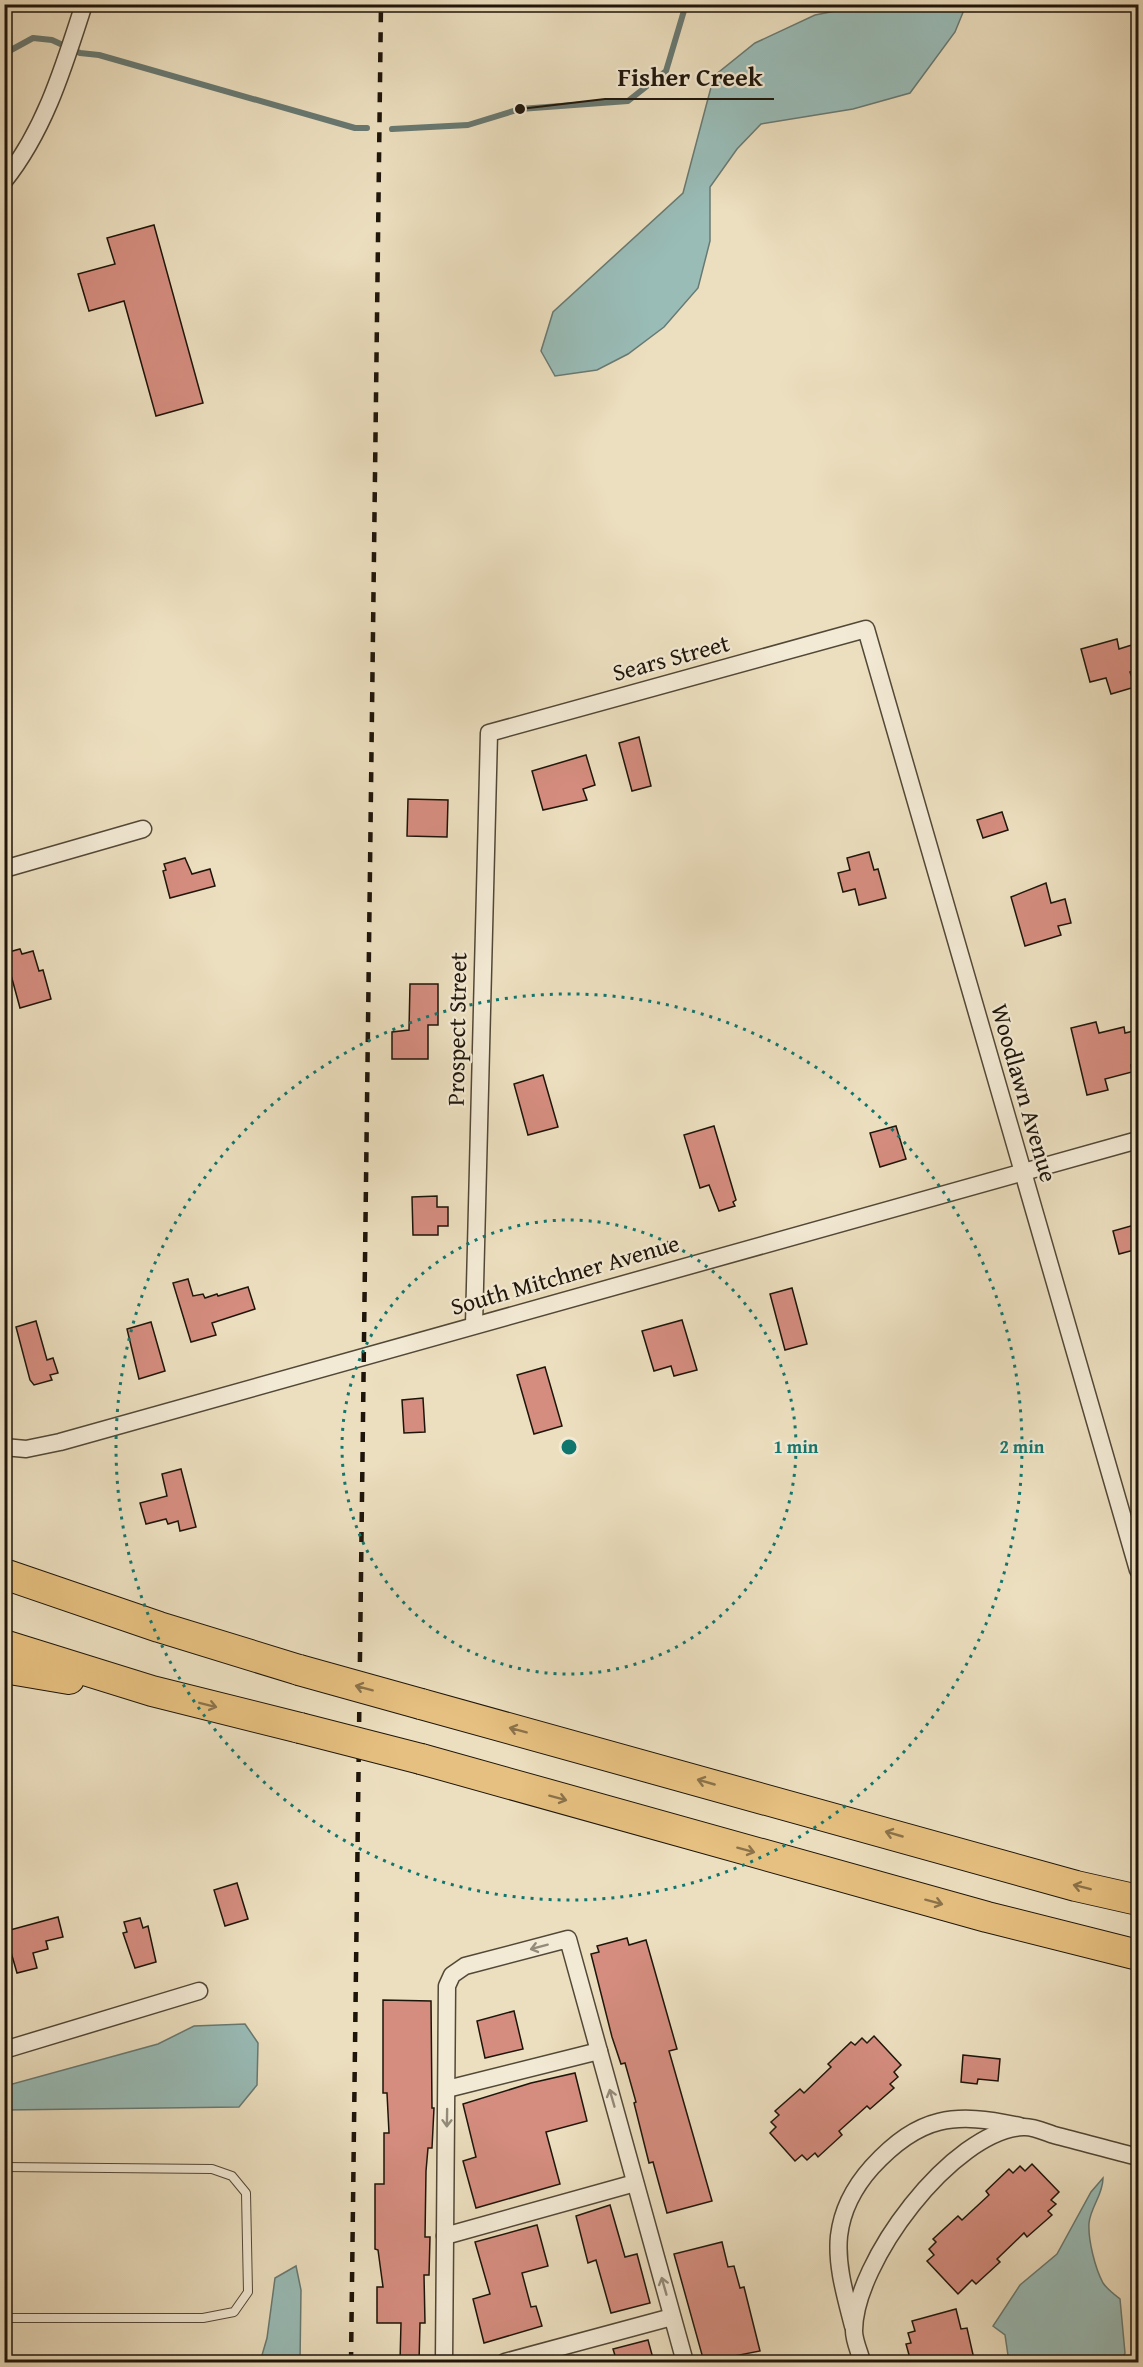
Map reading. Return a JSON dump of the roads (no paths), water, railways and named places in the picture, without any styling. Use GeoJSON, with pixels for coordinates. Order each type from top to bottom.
{"type":"FeatureCollection","features":[{"type":"Feature","properties":{"kind":"highway"},"geometry":{"type":"LineString","coordinates":[[4,1574],[159,1627],[299,1670],[1076,1886],[1138,1900]]}},
{"type":"Feature","properties":{"kind":"highway"},"geometry":{"type":"LineString","coordinates":[[4,1587],[159,1627]]}},
{"type":"Feature","properties":{"kind":"highway"},"geometry":{"type":"LineString","coordinates":[[4,1645],[152,1691],[421,1759],[987,1917],[1138,1956]]}},
{"type":"Feature","properties":{"kind":"highway"},"geometry":{"type":"LineString","coordinates":[[4,1668],[152,1691]]}},
{"type":"Feature","properties":{"kind":"street"},"geometry":{"type":"LineString","coordinates":[[4,181],[16,167],[47,111],[84,4]]}},
{"type":"Feature","properties":{"kind":"street","name":"Sears Street"},"geometry":{"type":"LineString","coordinates":[[489,734],[866,629]]}},
{"type":"Feature","properties":{"kind":"street","name":"Woodlawn Avenue"},"geometry":{"type":"LineString","coordinates":[[866,629],[1138,1570]]}},
{"type":"Feature","properties":{"kind":"street","name":"Prospect Street"},"geometry":{"type":"LineString","coordinates":[[474,1325],[489,734]]}},
{"type":"Feature","properties":{"kind":"street"},"geometry":{"type":"LineString","coordinates":[[4,869],[143,829]]}},
{"type":"Feature","properties":{"kind":"street","name":"South Mitchner Avenue"},"geometry":{"type":"LineString","coordinates":[[4,1447],[27,1449],[60,1442],[1138,1140]]}},
{"type":"Feature","properties":{"kind":"street"},"geometry":{"type":"LineString","coordinates":[[444,2362],[447,1989],[452,1975],[465,1966],[568,1939],[685,2362]]}},
{"type":"Feature","properties":{"kind":"street"},"geometry":{"type":"LineString","coordinates":[[4,2050],[199,1991]]}},
{"type":"Feature","properties":{"kind":"street"},"geometry":{"type":"LineString","coordinates":[[447,2089],[599,2051]]}},
{"type":"Feature","properties":{"kind":"street"},"geometry":{"type":"LineString","coordinates":[[862,2362],[844,2286],[839,2239],[841,2222],[849,2201],[862,2178],[891,2147],[909,2133],[929,2124],[952,2119],[976,2118],[1024,2127],[1138,2157]]}},
{"type":"Feature","properties":{"kind":"street"},"geometry":{"type":"LineString","coordinates":[[854,2332],[870,2270],[890,2235],[926,2187],[964,2154],[1004,2133],[1024,2127]]}},
{"type":"Feature","properties":{"kind":"street"},"geometry":{"type":"LineString","coordinates":[[445,2236],[635,2182]]}},
{"type":"Feature","properties":{"kind":"street"},"geometry":{"type":"LineString","coordinates":[[504,2362],[672,2317]]}},
{"type":"Feature","properties":{"kind":"lane"},"geometry":{"type":"LineString","coordinates":[[4,2167],[212,2169],[232,2176],[246,2193],[248,2292],[234,2312],[202,2318],[4,2318]]}},
{"type":"Feature","properties":{"kind":"water"},"geometry":{"type":"Polygon","coordinates":[[[871,4],[966,5],[955,32],[910,93],[853,109],[761,124],[737,149],[710,187],[710,241],[698,288],[664,327],[628,354],[597,370],[555,376],[541,351],[553,312],[683,193],[714,76],[755,43],[815,15],[871,4]]]}},
{"type":"Feature","properties":{"kind":"water"},"geometry":{"type":"Polygon","coordinates":[[[245,2024],[258,2043],[257,2085],[239,2107],[5,2110],[5,2086],[158,2044],[194,2026],[245,2024]]]}},
{"type":"Feature","properties":{"kind":"water"},"geometry":{"type":"Polygon","coordinates":[[[1103,2178],[1101,2190],[1090,2217],[1090,2237],[1100,2277],[1109,2290],[1120,2299],[1125,2353],[1121,2362],[1009,2362],[1005,2335],[993,2326],[1020,2285],[1057,2254],[1091,2192],[1103,2178]]]}},
{"type":"Feature","properties":{"kind":"water"},"geometry":{"type":"Polygon","coordinates":[[[296,2266],[301,2290],[300,2362],[260,2362],[267,2338],[275,2278],[296,2266]]]}},
{"type":"Feature","properties":{"kind":"waterway"},"geometry":{"type":"LineString","coordinates":[[392,129],[468,125],[520,109],[628,101],[666,71],[686,4]]}},
{"type":"Feature","properties":{"kind":"waterway"},"geometry":{"type":"LineString","coordinates":[[4,49],[11,50],[33,38],[52,40],[80,53],[99,55],[355,128],[367,128]]}},
{"type":"Feature","properties":{"kind":"railway"},"geometry":{"type":"LineString","coordinates":[[351,2362],[381,4]]}},
{"type":"Feature","properties":{"kind":"place","name":"Fisher Creek"},"geometry":{"type":"Point","coordinates":[520,109]}}]}
